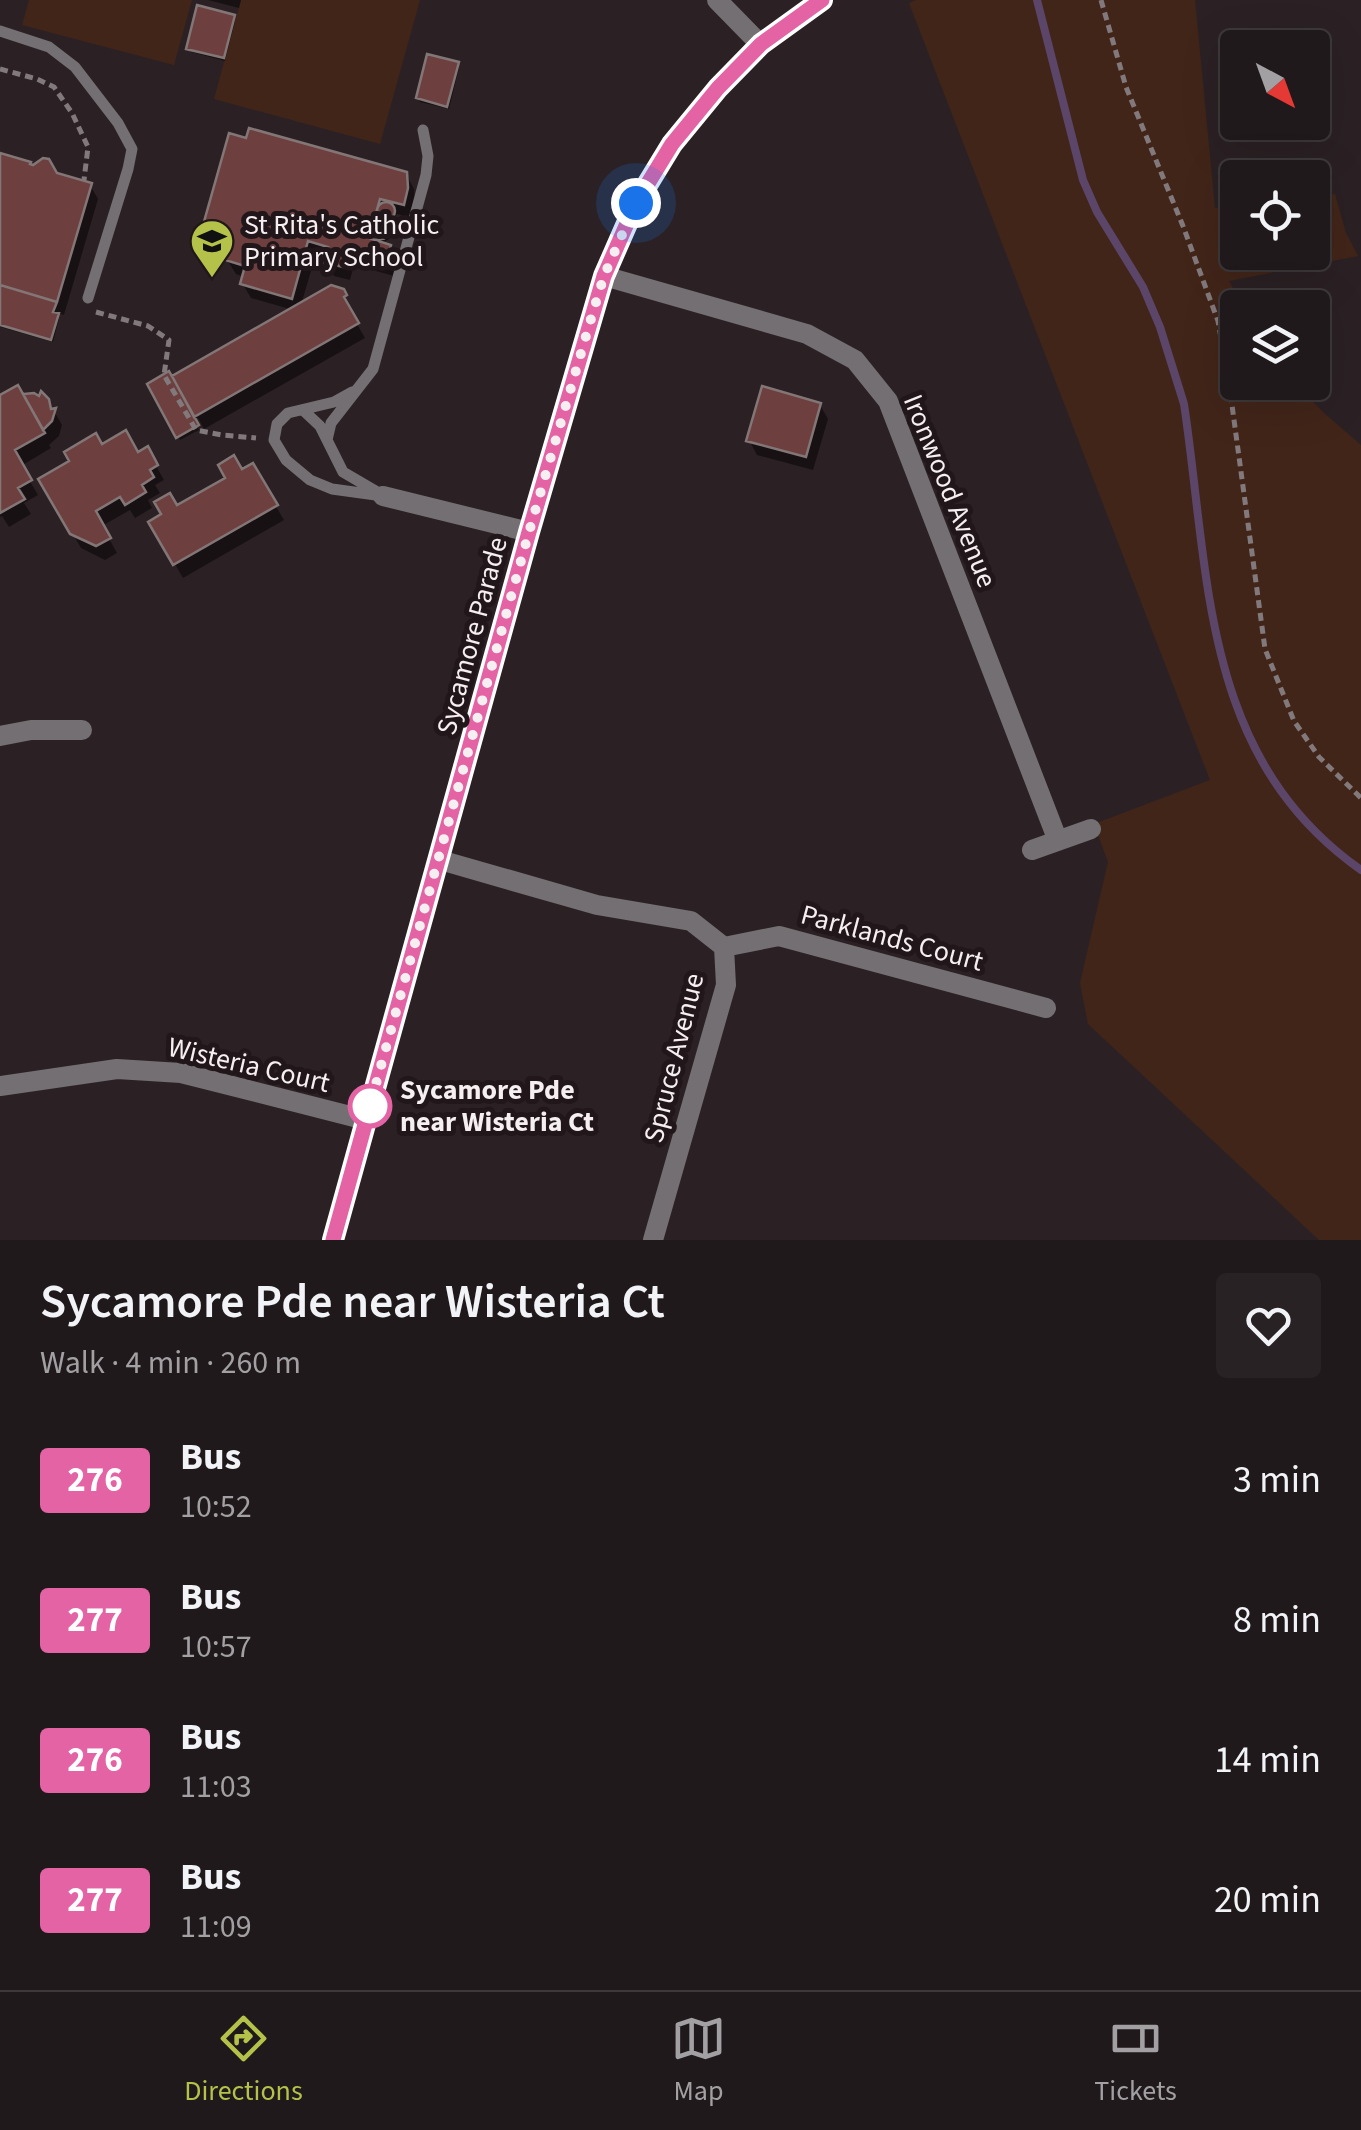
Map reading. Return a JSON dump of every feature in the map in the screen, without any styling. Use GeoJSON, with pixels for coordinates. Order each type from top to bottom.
{"type":"FeatureCollection","features":[{"type":"Feature","properties":{"kind":"street"},"geometry":{"type":"LineString","coordinates":[[717,0],[761,44]]}},
{"type":"Feature","properties":{"kind":"street","name":"Sycamore Parade"},"geometry":{"type":"LineString","coordinates":[[333,1240],[604,276],[636,203],[672,144],[761,44],[822,0]]}},
{"type":"Feature","properties":{"kind":"street","name":"Ironwood Avenue"},"geometry":{"type":"LineString","coordinates":[[604,276],[807,334],[855,360],[888,402],[1058,841]]}},
{"type":"Feature","properties":{"kind":"street"},"geometry":{"type":"LineString","coordinates":[[383,496],[529,532]]}},
{"type":"Feature","properties":{"kind":"street"},"geometry":{"type":"LineString","coordinates":[[0,736],[32,730],[82,730]]}},
{"type":"Feature","properties":{"kind":"street"},"geometry":{"type":"LineString","coordinates":[[1032,850],[1091,829]]}},
{"type":"Feature","properties":{"kind":"street","name":"Spruce Avenue"},"geometry":{"type":"LineString","coordinates":[[440,860],[598,905],[691,921],[724,947],[726,985],[653,1240]]}},
{"type":"Feature","properties":{"kind":"street","name":"Parklands Court"},"geometry":{"type":"LineString","coordinates":[[724,947],[779,936],[1046,1008]]}},
{"type":"Feature","properties":{"kind":"street","name":"Wisteria Court"},"geometry":{"type":"LineString","coordinates":[[0,1086],[117,1069],[181,1073],[366,1120]]}},
{"type":"Feature","properties":{"kind":"lane"},"geometry":{"type":"LineString","coordinates":[[0,31],[49,47],[75,67],[132,149],[88,298]]}},
{"type":"Feature","properties":{"kind":"lane"},"geometry":{"type":"LineString","coordinates":[[327,440],[331,422],[373,369],[426,175],[428,156],[423,130]]}},
{"type":"Feature","properties":{"kind":"lane"},"geometry":{"type":"LineString","coordinates":[[356,390],[334,402],[288,414],[277,424],[274,440],[286,460],[310,480],[332,490],[383,496]]}},
{"type":"Feature","properties":{"kind":"lane"},"geometry":{"type":"LineString","coordinates":[[304,411],[320,426],[343,472],[383,496]]}},
{"type":"Feature","properties":{"kind":"path"},"geometry":{"type":"LineString","coordinates":[[1101,0],[1126,87],[1218,321],[1265,649],[1294,721],[1319,757],[1361,798]]}},
{"type":"Feature","properties":{"kind":"path"},"geometry":{"type":"LineString","coordinates":[[0,69],[54,87],[88,147],[84,180]]}},
{"type":"Feature","properties":{"kind":"path"},"geometry":{"type":"LineString","coordinates":[[88,298],[92,312],[148,326],[169,340],[164,375],[196,430],[274,440]]}},
{"type":"Feature","properties":{"kind":"shaded area"},"geometry":{"type":"Polygon","coordinates":[[[29,0],[192,0],[174,65],[22,25],[29,0]]]}},
{"type":"Feature","properties":{"kind":"shaded area"},"geometry":{"type":"Polygon","coordinates":[[[241,0],[420,0],[380,144],[214,99],[241,0]]]}},
{"type":"Feature","properties":{"kind":"shaded area"},"geometry":{"type":"Polygon","coordinates":[[[1195,0],[1215,208],[1220,208],[1220,270],[1286,270],[1229,281],[1234,290],[1220,290],[1220,400],[1311,400],[1361,445],[1361,1240],[1319,1240],[1088,1024],[1080,983],[1108,862],[1094,824],[1210,780],[909,3],[1195,0]]]}},
{"type":"Feature","properties":{"kind":"shaded area"},"geometry":{"type":"Polygon","coordinates":[[[1335,194],[1346,233],[1358,256],[1330,261],[1330,195],[1335,194]]]}},
{"type":"Feature","properties":{"kind":"building"},"geometry":{"type":"Polygon","coordinates":[[[197,5],[235,15],[224,58],[186,49],[197,5]]]}},
{"type":"Feature","properties":{"kind":"building"},"geometry":{"type":"Polygon","coordinates":[[[427,54],[459,62],[447,107],[416,98],[427,54]]]}},
{"type":"Feature","properties":{"kind":"building"},"geometry":{"type":"Polygon","coordinates":[[[249,128],[407,172],[404,205],[380,199],[369,238],[391,245],[386,263],[347,252],[343,267],[323,262],[328,247],[308,241],[292,299],[240,284],[245,266],[225,260],[229,244],[200,236],[229,133],[246,138],[249,128]]]}},
{"type":"Feature","properties":{"kind":"building"},"geometry":{"type":"Polygon","coordinates":[[[0,153],[33,165],[43,158],[49,159],[57,173],[92,183],[57,302],[0,285],[0,153]]]}},
{"type":"Feature","properties":{"kind":"building"},"geometry":{"type":"Polygon","coordinates":[[[386,202],[395,211],[386,220],[377,211],[386,202]]]}},
{"type":"Feature","properties":{"kind":"building"},"geometry":{"type":"Polygon","coordinates":[[[381,221],[390,230],[381,239],[372,230],[381,221]]]}},
{"type":"Feature","properties":{"kind":"building"},"geometry":{"type":"Polygon","coordinates":[[[0,285],[57,302],[53,312],[59,313],[51,340],[0,325],[0,285]]]}},
{"type":"Feature","properties":{"kind":"building"},"geometry":{"type":"Polygon","coordinates":[[[331,285],[344,289],[344,297],[359,323],[194,417],[172,376],[331,285]]]}},
{"type":"Feature","properties":{"kind":"building"},"geometry":{"type":"Polygon","coordinates":[[[169,371],[199,425],[176,438],[147,384],[169,371]]]}},
{"type":"Feature","properties":{"kind":"building"},"geometry":{"type":"Polygon","coordinates":[[[18,385],[45,433],[15,450],[32,480],[18,488],[25,499],[0,513],[0,395],[18,385]]]}},
{"type":"Feature","properties":{"kind":"building"},"geometry":{"type":"Polygon","coordinates":[[[762,386],[821,403],[806,457],[746,441],[762,386]]]}},
{"type":"Feature","properties":{"kind":"building"},"geometry":{"type":"Polygon","coordinates":[[[41,391],[49,399],[51,409],[56,408],[52,421],[43,430],[23,394],[39,396],[41,391]]]}},
{"type":"Feature","properties":{"kind":"building"},"geometry":{"type":"Polygon","coordinates":[[[126,430],[138,452],[148,446],[158,465],[150,470],[154,477],[142,485],[146,492],[125,505],[120,497],[96,511],[111,538],[96,546],[70,534],[38,479],[69,461],[64,452],[96,433],[102,444],[126,430]]]}},
{"type":"Feature","properties":{"kind":"building"},"geometry":{"type":"Polygon","coordinates":[[[234,455],[242,469],[253,463],[278,505],[173,565],[148,522],[161,514],[154,502],[170,493],[177,505],[225,478],[218,465],[234,455]]]}},
{"type":"Feature","properties":{"kind":"waterway"},"geometry":{"type":"LineString","coordinates":[[1037,0],[1083,180],[1097,212],[1143,287],[1184,404],[1209,598],[1222,660],[1242,719],[1270,774],[1309,825],[1361,870]]}},
{"type":"Feature","properties":{"kind":"bus line","name":"276"},"geometry":{"type":"LineString","coordinates":[[333,1240],[604,276],[636,203],[672,144],[761,44],[822,0]]}},
{"type":"Feature","properties":{"kind":"place","name":"St Rita's Catholic Primary School"},"geometry":{"type":"Point","coordinates":[212,279]}},
{"type":"Feature","properties":{"kind":"place","name":"Sycamore Pde near Wisteria Ct"},"geometry":{"type":"Point","coordinates":[370,1106]}},
{"type":"Feature","properties":{"kind":"route"},"geometry":{"type":"LineString","coordinates":[[370,1106],[366,1120],[593,312],[636,203]]}}]}
